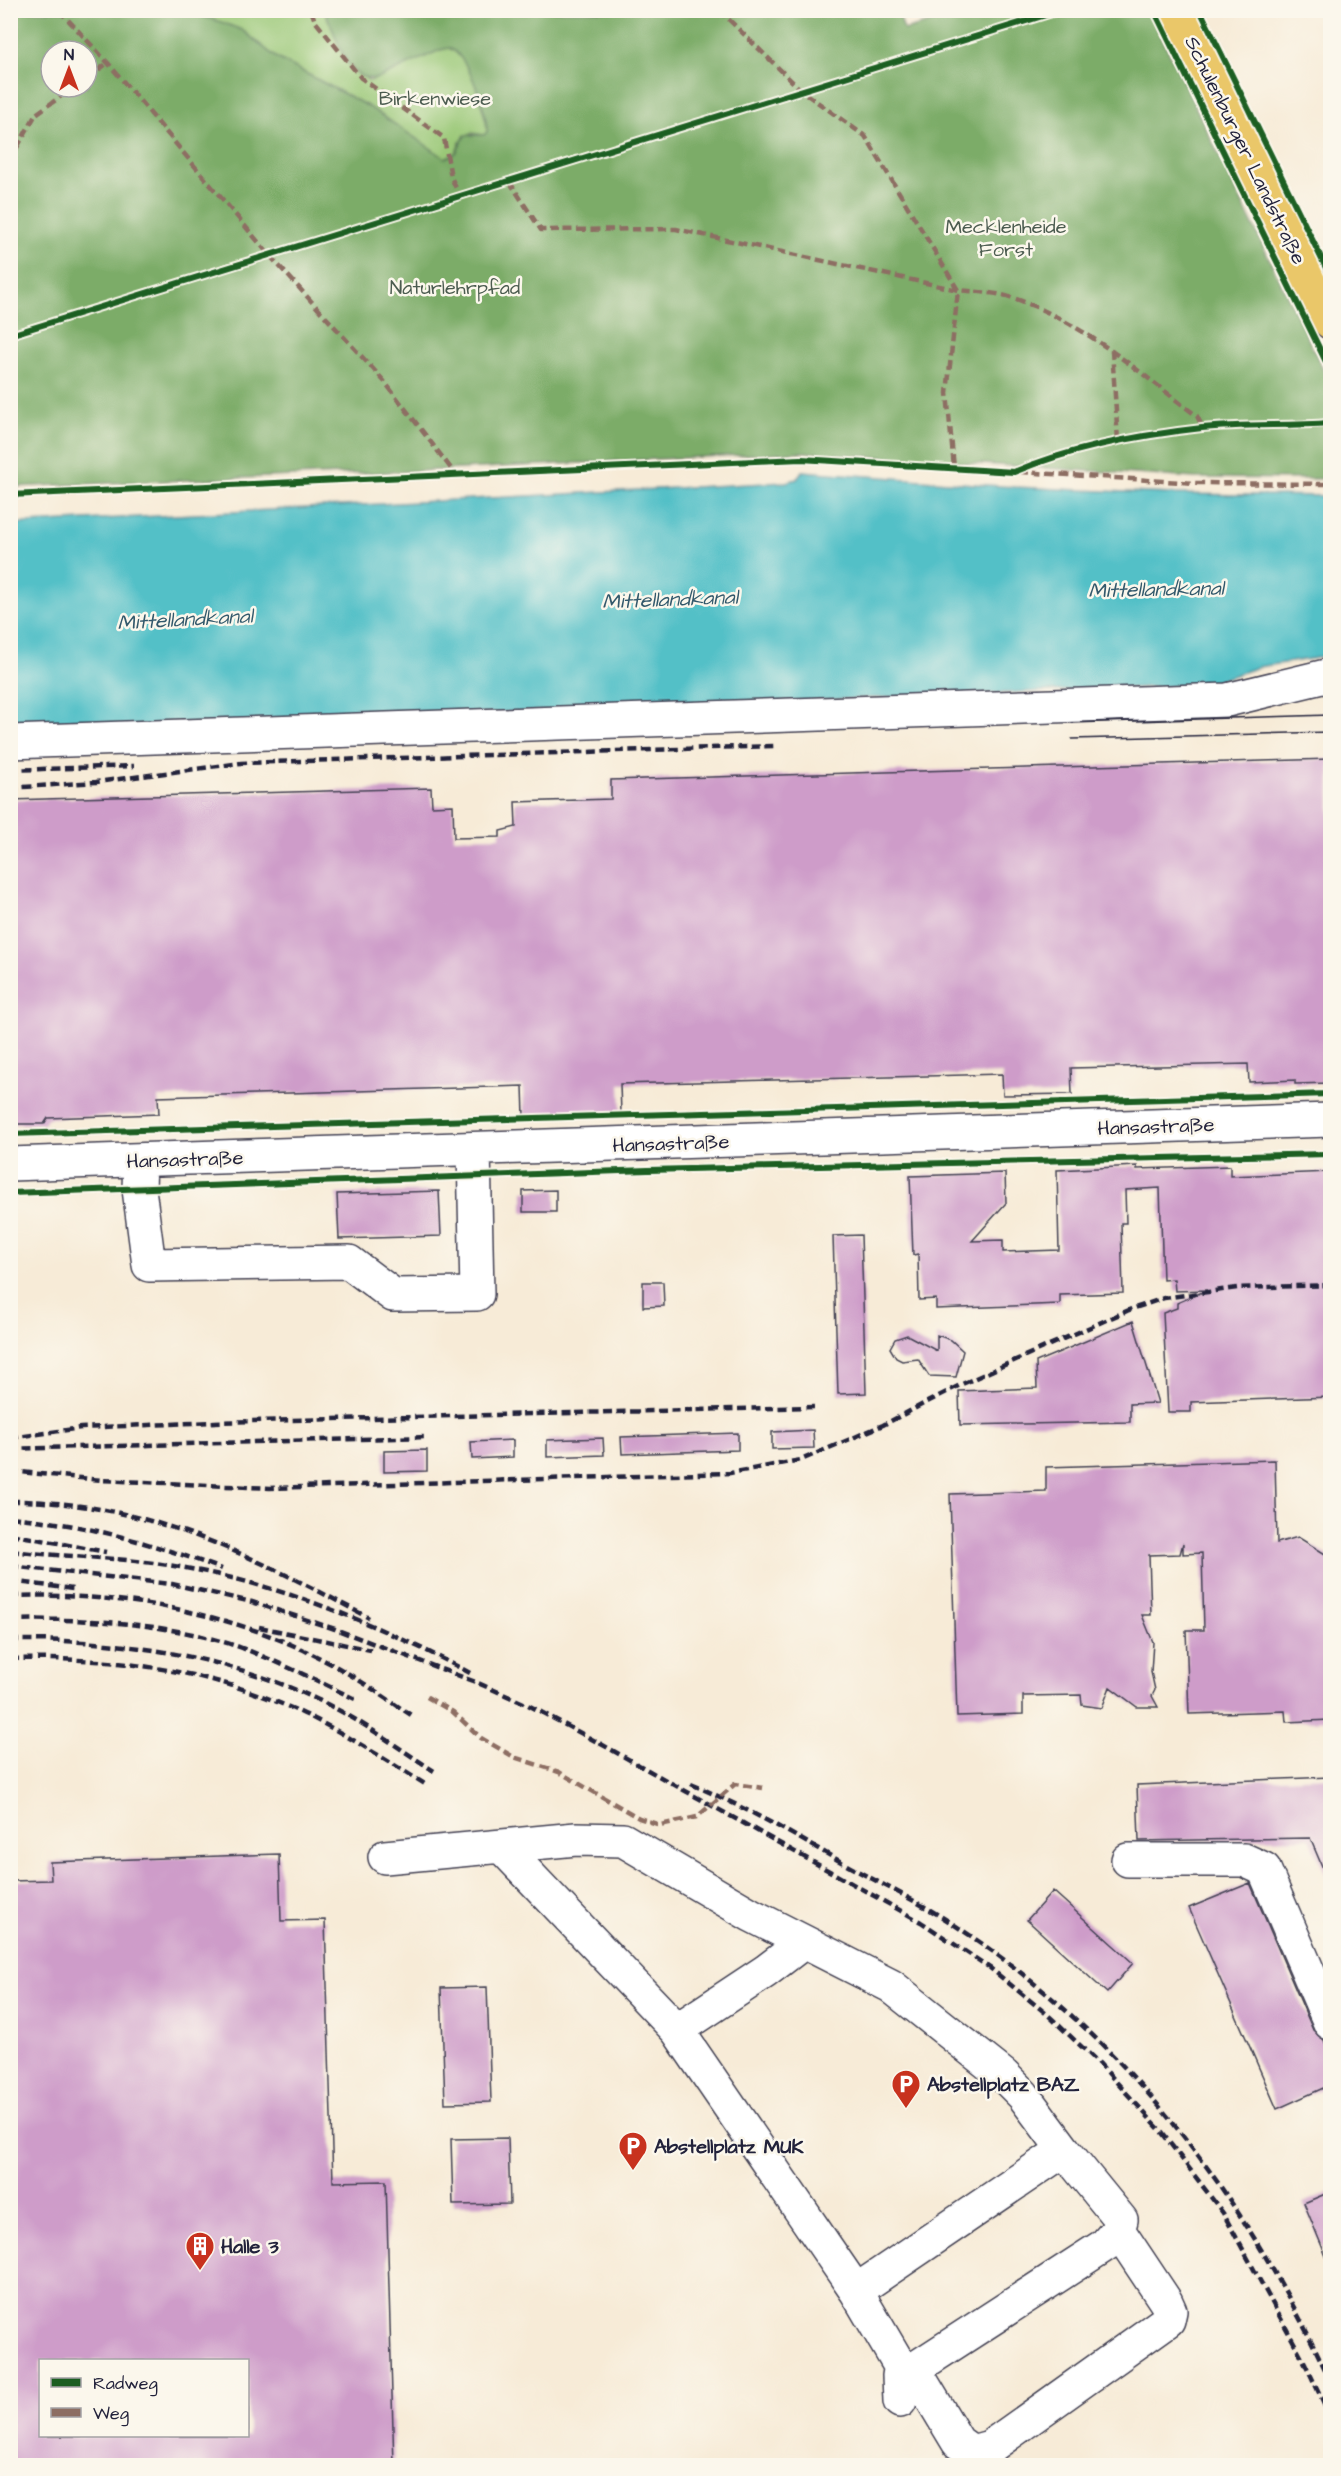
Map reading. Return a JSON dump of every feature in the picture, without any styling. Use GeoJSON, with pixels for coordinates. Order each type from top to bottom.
{"type":"FeatureCollection","features":[{"type":"Feature","properties":{"kind":"main road","name":"Schulenburger Landstraße"},"geometry":{"type":"LineString","coordinates":[[1177,10],[1330,322]]}},
{"type":"Feature","properties":{"kind":"street"},"geometry":{"type":"LineString","coordinates":[[10,742],[1215,701],[1330,675]]}},
{"type":"Feature","properties":{"kind":"street","name":"Hansastraße"},"geometry":{"type":"LineString","coordinates":[[10,1164],[1330,1120]]}},
{"type":"Feature","properties":{"kind":"street"},"geometry":{"type":"LineString","coordinates":[[140,1160],[139,1190],[149,1265],[349,1262],[393,1295],[477,1294],[474,1149]]}},
{"type":"Feature","properties":{"kind":"street"},"geometry":{"type":"LineString","coordinates":[[385,1857],[503,1848],[576,1839],[623,1840],[751,1915],[891,1986],[1003,2075],[1023,2094],[1064,2150],[1121,2220],[1118,2230],[1105,2245],[906,2380]]}},
{"type":"Feature","properties":{"kind":"street"},"geometry":{"type":"LineString","coordinates":[[503,1848],[677,2030],[855,2291],[906,2380],[958,2442],[972,2452],[990,2447],[1168,2320],[1170,2311],[1166,2302],[1118,2230]]}},
{"type":"Feature","properties":{"kind":"street"},"geometry":{"type":"LineString","coordinates":[[1128,1860],[1244,1860],[1264,1869],[1330,2023]]}},
{"type":"Feature","properties":{"kind":"street"},"geometry":{"type":"LineString","coordinates":[[677,2030],[766,1971],[804,1942]]}},
{"type":"Feature","properties":{"kind":"street"},"geometry":{"type":"LineString","coordinates":[[855,2291],[1064,2150]]}},
{"type":"Feature","properties":{"kind":"green space","name":"Mecklenheide Forst"},"geometry":{"type":"Polygon","coordinates":[[[11,11],[186,11],[242,30],[277,58],[369,107],[445,158],[456,153],[465,135],[484,135],[487,132],[476,86],[463,62],[449,48],[379,78],[367,78],[358,74],[350,66],[324,11],[898,11],[904,30],[971,11],[1149,11],[1330,384],[1330,479],[1195,478],[801,452],[420,471],[11,487],[11,11]]]}},
{"type":"Feature","properties":{"kind":"green space","name":"Birkenwiese"},"geometry":{"type":"Polygon","coordinates":[[[186,11],[324,11],[332,24],[345,58],[369,81],[389,74],[428,54],[449,48],[458,53],[470,70],[487,123],[487,132],[484,135],[472,133],[460,142],[456,153],[445,158],[369,107],[277,58],[255,41],[186,11]]]}},
{"type":"Feature","properties":{"kind":"water","name":"Mittellandkanal"},"geometry":{"type":"Polygon","coordinates":[[[802,471],[1014,487],[1171,494],[1330,496],[1330,656],[1258,667],[1205,685],[11,732],[11,524],[786,482],[797,479],[802,471]]]}},
{"type":"Feature","properties":{"kind":"building"},"geometry":{"type":"Polygon","coordinates":[[[1330,759],[1330,1083],[1295,1084],[1295,1080],[1249,1082],[1248,1064],[1071,1068],[1072,1094],[1003,1095],[1002,1074],[620,1084],[621,1113],[524,1116],[523,1086],[158,1097],[159,1114],[48,1118],[44,1124],[10,1124],[10,800],[431,788],[432,806],[453,805],[454,838],[500,837],[500,831],[516,827],[515,802],[611,799],[611,780],[1330,759]]]}},
{"type":"Feature","properties":{"kind":"building"},"geometry":{"type":"Polygon","coordinates":[[[1137,1166],[1137,1169],[1230,1166],[1230,1176],[1330,1172],[1330,1397],[1191,1402],[1191,1412],[1168,1412],[1163,1313],[1177,1308],[1177,1303],[1207,1290],[1175,1291],[1174,1279],[1163,1280],[1160,1188],[1125,1190],[1126,1223],[1121,1223],[1123,1293],[1060,1295],[1060,1304],[936,1309],[936,1299],[919,1300],[918,1254],[913,1255],[910,1176],[1005,1173],[1006,1203],[972,1241],[1003,1240],[1003,1252],[1059,1250],[1057,1170],[1137,1166]]]}},
{"type":"Feature","properties":{"kind":"building"},"geometry":{"type":"Polygon","coordinates":[[[556,1190],[556,1212],[523,1212],[523,1191],[556,1190]]]}},
{"type":"Feature","properties":{"kind":"building"},"geometry":{"type":"Polygon","coordinates":[[[439,1191],[441,1236],[339,1239],[337,1194],[439,1191]]]}},
{"type":"Feature","properties":{"kind":"building"},"geometry":{"type":"Polygon","coordinates":[[[861,1235],[866,1393],[838,1394],[833,1236],[861,1235]]]}},
{"type":"Feature","properties":{"kind":"building"},"geometry":{"type":"Polygon","coordinates":[[[643,1282],[663,1282],[664,1306],[643,1307],[643,1282]]]}},
{"type":"Feature","properties":{"kind":"building"},"geometry":{"type":"Polygon","coordinates":[[[1133,1321],[1158,1403],[1130,1404],[1130,1422],[960,1425],[959,1391],[1037,1388],[1036,1362],[1133,1321]]]}},
{"type":"Feature","properties":{"kind":"building"},"geometry":{"type":"Polygon","coordinates":[[[907,1335],[937,1351],[937,1335],[951,1340],[963,1351],[956,1377],[929,1376],[918,1359],[902,1361],[896,1358],[890,1348],[895,1339],[907,1335]]]}},
{"type":"Feature","properties":{"kind":"building"},"geometry":{"type":"Polygon","coordinates":[[[813,1430],[814,1448],[772,1449],[772,1432],[813,1430]]]}},
{"type":"Feature","properties":{"kind":"building"},"geometry":{"type":"Polygon","coordinates":[[[738,1433],[738,1450],[622,1454],[621,1437],[738,1433]]]}},
{"type":"Feature","properties":{"kind":"building"},"geometry":{"type":"Polygon","coordinates":[[[603,1438],[604,1455],[547,1457],[547,1440],[603,1438]]]}},
{"type":"Feature","properties":{"kind":"building"},"geometry":{"type":"Polygon","coordinates":[[[513,1440],[513,1457],[472,1459],[471,1442],[513,1440]]]}},
{"type":"Feature","properties":{"kind":"building"},"geometry":{"type":"Polygon","coordinates":[[[427,1450],[427,1471],[384,1472],[384,1451],[427,1450]]]}},
{"type":"Feature","properties":{"kind":"building"},"geometry":{"type":"Polygon","coordinates":[[[1275,1460],[1277,1543],[1298,1537],[1330,1557],[1330,1720],[1286,1722],[1285,1711],[1189,1714],[1186,1630],[1204,1630],[1202,1553],[1183,1554],[1183,1543],[1180,1554],[1149,1555],[1151,1615],[1142,1615],[1153,1642],[1151,1672],[1155,1690],[1152,1696],[1158,1707],[1137,1707],[1110,1687],[1102,1708],[1082,1705],[1081,1695],[1023,1696],[1023,1714],[957,1716],[950,1494],[1046,1491],[1046,1467],[1275,1460]]]}},
{"type":"Feature","properties":{"kind":"building"},"geometry":{"type":"Polygon","coordinates":[[[1330,1777],[1330,1885],[1310,1838],[1139,1841],[1137,1785],[1330,1777]]]}},
{"type":"Feature","properties":{"kind":"building","name":"Halle 3"},"geometry":{"type":"Polygon","coordinates":[[[279,1854],[281,1921],[325,1920],[333,2182],[386,2181],[394,2466],[10,2466],[10,1881],[51,1880],[50,1862],[279,1854]]]}},
{"type":"Feature","properties":{"kind":"building"},"geometry":{"type":"Polygon","coordinates":[[[1250,1883],[1313,2030],[1324,2040],[1330,2055],[1330,2085],[1277,2109],[1189,1908],[1250,1883]]]}},
{"type":"Feature","properties":{"kind":"building"},"geometry":{"type":"Polygon","coordinates":[[[1053,1891],[1133,1963],[1107,1993],[1027,1920],[1053,1891]]]}},
{"type":"Feature","properties":{"kind":"building"},"geometry":{"type":"Polygon","coordinates":[[[487,1987],[491,2102],[445,2103],[441,1988],[487,1987]]]}},
{"type":"Feature","properties":{"kind":"building"},"geometry":{"type":"Polygon","coordinates":[[[508,2138],[510,2204],[453,2205],[451,2139],[508,2138]]]}},
{"type":"Feature","properties":{"kind":"building"},"geometry":{"type":"Polygon","coordinates":[[[1330,2192],[1330,2266],[1304,2203],[1330,2192]]]}},
{"type":"Feature","properties":{"kind":"tram line"},"geometry":{"type":"LineString","coordinates":[[1071,723],[1330,715]]}},
{"type":"Feature","properties":{"kind":"tram line"},"geometry":{"type":"LineString","coordinates":[[1072,739],[1330,732]]}},
{"type":"Feature","properties":{"kind":"railway"},"geometry":{"type":"LineString","coordinates":[[10,788],[96,782],[241,763],[774,746]]}},
{"type":"Feature","properties":{"kind":"railway"},"geometry":{"type":"LineString","coordinates":[[10,770],[134,766]]}},
{"type":"Feature","properties":{"kind":"railway"},"geometry":{"type":"LineString","coordinates":[[10,1471],[101,1480],[270,1488],[730,1473],[801,1460],[883,1425],[960,1385],[1038,1350],[1129,1310],[1164,1298],[1237,1288],[1330,1285]]}},
{"type":"Feature","properties":{"kind":"railway"},"geometry":{"type":"LineString","coordinates":[[10,1438],[81,1428],[215,1422],[814,1407]]}},
{"type":"Feature","properties":{"kind":"railway"},"geometry":{"type":"LineString","coordinates":[[10,1449],[428,1437]]}},
{"type":"Feature","properties":{"kind":"railway"},"geometry":{"type":"LineString","coordinates":[[10,1501],[59,1503],[106,1510],[152,1521],[241,1554],[369,1618]]}},
{"type":"Feature","properties":{"kind":"railway"},"geometry":{"type":"LineString","coordinates":[[10,1517],[65,1524],[118,1536],[222,1569]]}},
{"type":"Feature","properties":{"kind":"railway"},"geometry":{"type":"LineString","coordinates":[[10,1534],[106,1552]]}},
{"type":"Feature","properties":{"kind":"railway"},"geometry":{"type":"LineString","coordinates":[[10,1551],[154,1563],[213,1573],[251,1583],[289,1594],[363,1622],[470,1673]]}},
{"type":"Feature","properties":{"kind":"railway"},"geometry":{"type":"LineString","coordinates":[[10,1566],[172,1584],[252,1602],[335,1629],[478,1683],[528,1705],[601,1744],[921,1922],[990,1968],[1048,2015],[1100,2064],[1160,2130],[1223,2213],[1303,2359],[1330,2416]]}},
{"type":"Feature","properties":{"kind":"railway"},"geometry":{"type":"LineString","coordinates":[[10,1581],[73,1589]]}},
{"type":"Feature","properties":{"kind":"railway"},"geometry":{"type":"LineString","coordinates":[[10,1596],[100,1598],[190,1612],[234,1624],[277,1638],[318,1657],[357,1679],[411,1715]]}},
{"type":"Feature","properties":{"kind":"railway"},"geometry":{"type":"LineString","coordinates":[[10,1620],[97,1621],[187,1633],[242,1648],[355,1699]]}},
{"type":"Feature","properties":{"kind":"railway"},"geometry":{"type":"LineString","coordinates":[[259,1627],[371,1650]]}},
{"type":"Feature","properties":{"kind":"railway"},"geometry":{"type":"LineString","coordinates":[[10,1640],[96,1643],[139,1648],[181,1655],[264,1677],[342,1712],[434,1771]]}},
{"type":"Feature","properties":{"kind":"railway"},"geometry":{"type":"LineString","coordinates":[[10,1659],[114,1663],[149,1667],[216,1681],[249,1691],[319,1721],[425,1784]]}},
{"type":"Feature","properties":{"kind":"railway"},"geometry":{"type":"LineString","coordinates":[[691,1784],[773,1824],[949,1921],[1023,1975],[1079,2023],[1131,2074],[1178,2129],[1221,2187],[1261,2249],[1297,2313],[1330,2380]]}},
{"type":"Feature","properties":{"kind":"marked path"},"geometry":{"type":"LineString","coordinates":[[59,10],[108,63],[271,257],[384,381],[456,475]]}},
{"type":"Feature","properties":{"kind":"marked path"},"geometry":{"type":"LineString","coordinates":[[311,10],[315,21],[361,78],[444,138],[451,177],[460,197]]}},
{"type":"Feature","properties":{"kind":"marked path"},"geometry":{"type":"LineString","coordinates":[[719,10],[803,92],[865,136],[958,290],[1006,296],[1063,320],[1110,349],[1154,382],[1197,416],[1203,428]]}},
{"type":"Feature","properties":{"kind":"marked path"},"geometry":{"type":"LineString","coordinates":[[99,69],[108,63]]}},
{"type":"Feature","properties":{"kind":"marked path"},"geometry":{"type":"LineString","coordinates":[[10,160],[36,114],[57,99]]}},
{"type":"Feature","properties":{"kind":"marked path"},"geometry":{"type":"LineString","coordinates":[[509,181],[541,230],[676,229],[958,290],[947,393],[954,468]]}},
{"type":"Feature","properties":{"kind":"marked path"},"geometry":{"type":"LineString","coordinates":[[1112,350],[1118,441]]}},
{"type":"Feature","properties":{"kind":"marked path"},"geometry":{"type":"LineString","coordinates":[[1020,472],[1196,483],[1330,484]]}},
{"type":"Feature","properties":{"kind":"marked path"},"geometry":{"type":"LineString","coordinates":[[427,1697],[453,1712],[481,1738],[514,1757],[559,1772],[639,1818],[660,1825],[697,1817],[735,1784],[763,1788]]}},
{"type":"Feature","properties":{"kind":"cycle path"},"geometry":{"type":"LineString","coordinates":[[10,335],[1062,10]]}},
{"type":"Feature","properties":{"kind":"cycle path"},"geometry":{"type":"LineString","coordinates":[[1154,10],[1330,370]]}},
{"type":"Feature","properties":{"kind":"cycle path"},"geometry":{"type":"LineString","coordinates":[[1200,10],[1330,276]]}},
{"type":"Feature","properties":{"kind":"cycle path"},"geometry":{"type":"LineString","coordinates":[[10,495],[801,459],[1014,472],[1083,449],[1154,434],[1202,428],[1330,423]]}},
{"type":"Feature","properties":{"kind":"cycle path"},"geometry":{"type":"LineString","coordinates":[[10,1134],[1330,1094]]}},
{"type":"Feature","properties":{"kind":"cycle path"},"geometry":{"type":"LineString","coordinates":[[10,1193],[648,1170],[1330,1154]]}},
{"type":"Feature","properties":{"kind":"place","name":"Abstellplatz BAZ"},"geometry":{"type":"Point","coordinates":[906,2110]}},
{"type":"Feature","properties":{"kind":"place","name":"Abstellplatz MUK"},"geometry":{"type":"Point","coordinates":[633,2172]}},
{"type":"Feature","properties":{"kind":"place","name":"Halle 3"},"geometry":{"type":"Point","coordinates":[200,2272]}},
{"type":"Feature","properties":{"kind":"park label","name":"Naturlehrpfad"},"geometry":{"type":"Point","coordinates":[455,287]}}]}
